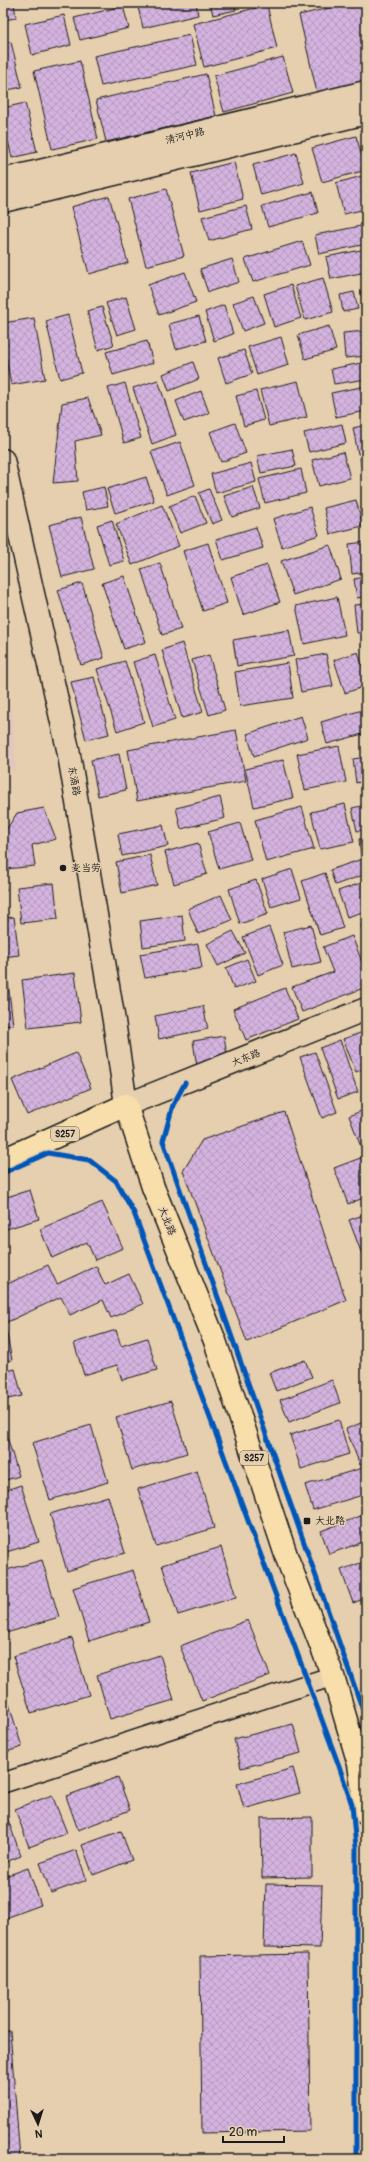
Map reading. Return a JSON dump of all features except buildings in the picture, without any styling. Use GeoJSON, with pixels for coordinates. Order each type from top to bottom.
{"type":"FeatureCollection","features":[{"type":"Feature","properties":{"kind":"main road","name":"S257"},"geometry":{"type":"LineString","coordinates":[[3,1160],[126,1105]]}},
{"type":"Feature","properties":{"kind":"main road","name":"大北路"},"geometry":{"type":"LineString","coordinates":[[126,1105],[153,1187],[215,1341],[287,1558],[333,1676],[359,1764],[366,1814]]}},
{"type":"Feature","properties":{"kind":"street","name":"清河中路"},"geometry":{"type":"LineString","coordinates":[[3,180],[366,92]]}},
{"type":"Feature","properties":{"kind":"street","name":"清河中路"},"geometry":{"type":"LineString","coordinates":[[3,201],[366,113]]}},
{"type":"Feature","properties":{"kind":"street","name":"东涌路"},"geometry":{"type":"LineString","coordinates":[[3,460],[68,749],[114,1021],[126,1105]]}},
{"type":"Feature","properties":{"kind":"street","name":"大东路"},"geometry":{"type":"LineString","coordinates":[[126,1105],[366,1009]]}},
{"type":"Feature","properties":{"kind":"street"},"geometry":{"type":"LineString","coordinates":[[3,1783],[333,1676]]}},
{"type":"Feature","properties":{"kind":"shaded area"},"geometry":{"type":"Polygon","coordinates":[[[12,710],[16,769],[3,770],[3,711],[12,710]]]}},
{"type":"Feature","properties":{"kind":"cycle path"},"geometry":{"type":"LineString","coordinates":[[185,1083],[173,1105],[163,1141],[366,1719]]}},
{"type":"Feature","properties":{"kind":"cycle path"},"geometry":{"type":"LineString","coordinates":[[3,1173],[48,1153],[89,1160],[116,1181],[134,1213],[339,1766],[352,1805],[356,1847],[356,2159]]}},
{"type":"Feature","properties":{"kind":"place","name":"麦当劳"},"geometry":{"type":"Point","coordinates":[63,868]}},
{"type":"Feature","properties":{"kind":"place","name":"大北路"},"geometry":{"type":"Point","coordinates":[307,1521]}}]}
